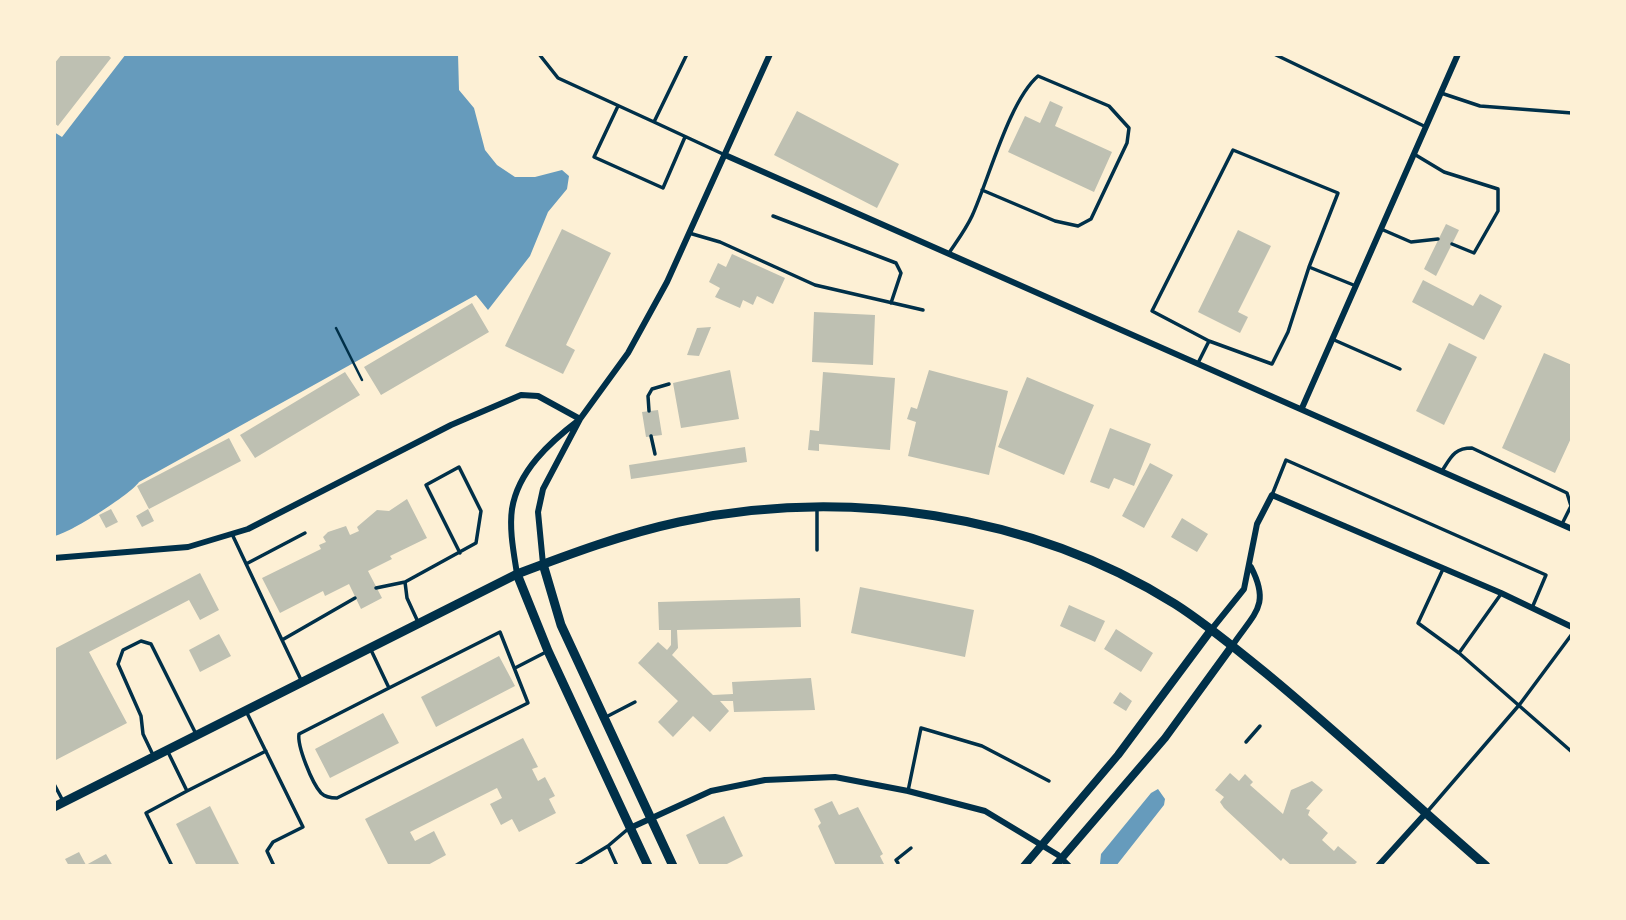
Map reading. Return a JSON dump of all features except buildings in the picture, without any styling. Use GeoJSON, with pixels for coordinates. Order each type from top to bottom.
{"type":"FeatureCollection","features":[{"type":"Feature","properties":{"kind":"main road"},"geometry":{"type":"LineString","coordinates":[[54,807],[517,574],[603,542],[678,522],[742,511],[817,507],[885,509],[976,523],[1055,547],[1137,582],[1211,629],[1300,701],[1486,866]]}},
{"type":"Feature","properties":{"kind":"main road"},"geometry":{"type":"LineString","coordinates":[[543,564],[561,625],[674,866]]}},
{"type":"Feature","properties":{"kind":"main road"},"geometry":{"type":"LineString","coordinates":[[517,574],[548,651],[648,866]]}},
{"type":"Feature","properties":{"kind":"street"},"geometry":{"type":"LineString","coordinates":[[543,564],[538,512],[543,489],[580,419],[628,353],[667,282],[770,54]]}},
{"type":"Feature","properties":{"kind":"street"},"geometry":{"type":"LineString","coordinates":[[1301,408],[1458,54]]}},
{"type":"Feature","properties":{"kind":"street"},"geometry":{"type":"LineString","coordinates":[[724,155],[1572,529]]}},
{"type":"Feature","properties":{"kind":"street"},"geometry":{"type":"LineString","coordinates":[[54,558],[188,547],[248,529],[482,410],[520,395],[538,396],[580,419]]}},
{"type":"Feature","properties":{"kind":"street"},"geometry":{"type":"LineString","coordinates":[[517,574],[512,509],[525,476],[549,443],[580,419]]}},
{"type":"Feature","properties":{"kind":"street"},"geometry":{"type":"LineString","coordinates":[[1024,866],[1118,755],[1211,629],[1244,589],[1251,567],[1257,524],[1272,495],[1501,593],[1572,627]]}},
{"type":"Feature","properties":{"kind":"street"},"geometry":{"type":"LineString","coordinates":[[1058,862],[1157,748],[1261,602],[1262,589],[1251,567]]}},
{"type":"Feature","properties":{"kind":"street"},"geometry":{"type":"LineString","coordinates":[[630,828],[710,791],[765,780],[835,777],[908,791],[985,811],[1042,846],[1058,862],[1069,866]]}},
{"type":"Feature","properties":{"kind":"street"},"geometry":{"type":"LineString","coordinates":[[1378,866],[1425,814]]}},
{"type":"Feature","properties":{"kind":"lane"},"geometry":{"type":"LineString","coordinates":[[539,54],[558,78],[724,155]]}},
{"type":"Feature","properties":{"kind":"lane"},"geometry":{"type":"LineString","coordinates":[[654,121],[687,54]]}},
{"type":"Feature","properties":{"kind":"lane"},"geometry":{"type":"LineString","coordinates":[[1274,54],[1426,127]]}},
{"type":"Feature","properties":{"kind":"lane"},"geometry":{"type":"LineString","coordinates":[[949,253],[971,219],[982,190],[1025,86],[1038,75],[1109,106],[1129,128],[1127,143],[1091,219],[1079,226],[1055,221],[982,190]]}},
{"type":"Feature","properties":{"kind":"lane"},"geometry":{"type":"LineString","coordinates":[[1441,93],[1480,106],[1572,113]]}},
{"type":"Feature","properties":{"kind":"lane"},"geometry":{"type":"LineString","coordinates":[[618,106],[594,157],[663,188],[685,137]]}},
{"type":"Feature","properties":{"kind":"lane"},"geometry":{"type":"LineString","coordinates":[[1233,150],[1338,193],[1309,267],[1289,332],[1272,364],[1209,341],[1152,311],[1233,150]]}},
{"type":"Feature","properties":{"kind":"lane"},"geometry":{"type":"LineString","coordinates":[[1414,154],[1444,172],[1498,189],[1498,211],[1474,253],[1452,244]]}},
{"type":"Feature","properties":{"kind":"lane"},"geometry":{"type":"LineString","coordinates":[[773,216],[896,263],[901,273],[891,303]]}},
{"type":"Feature","properties":{"kind":"lane"},"geometry":{"type":"LineString","coordinates":[[1381,229],[1411,242],[1438,239]]}},
{"type":"Feature","properties":{"kind":"lane"},"geometry":{"type":"LineString","coordinates":[[689,233],[720,242],[815,285],[923,310]]}},
{"type":"Feature","properties":{"kind":"lane"},"geometry":{"type":"LineString","coordinates":[[1309,267],[1356,286]]}},
{"type":"Feature","properties":{"kind":"lane"},"geometry":{"type":"LineString","coordinates":[[1332,339],[1400,369]]}},
{"type":"Feature","properties":{"kind":"lane"},"geometry":{"type":"LineString","coordinates":[[1198,363],[1209,341]]}},
{"type":"Feature","properties":{"kind":"lane"},"geometry":{"type":"LineString","coordinates":[[649,411],[648,396],[652,389],[669,384]]}},
{"type":"Feature","properties":{"kind":"lane"},"geometry":{"type":"LineString","coordinates":[[652,436],[654,454]]}},
{"type":"Feature","properties":{"kind":"lane"},"geometry":{"type":"LineString","coordinates":[[1442,471],[1453,453],[1460,448],[1472,448],[1567,493],[1571,506],[1562,524]]}},
{"type":"Feature","properties":{"kind":"lane"},"geometry":{"type":"LineString","coordinates":[[1272,495],[1286,460],[1546,575],[1532,608]]}},
{"type":"Feature","properties":{"kind":"lane"},"geometry":{"type":"LineString","coordinates":[[376,587],[405,582],[460,553],[476,542],[482,515],[459,467],[426,485],[460,553]]}},
{"type":"Feature","properties":{"kind":"lane"},"geometry":{"type":"LineString","coordinates":[[817,507],[817,550]]}},
{"type":"Feature","properties":{"kind":"lane"},"geometry":{"type":"LineString","coordinates":[[246,564],[305,533]]}},
{"type":"Feature","properties":{"kind":"lane"},"geometry":{"type":"LineString","coordinates":[[232,534],[302,682]]}},
{"type":"Feature","properties":{"kind":"lane"},"geometry":{"type":"LineString","coordinates":[[1443,568],[1418,623],[1460,653],[1572,752]]}},
{"type":"Feature","properties":{"kind":"lane"},"geometry":{"type":"LineString","coordinates":[[405,582],[407,598],[419,624]]}},
{"type":"Feature","properties":{"kind":"lane"},"geometry":{"type":"LineString","coordinates":[[1460,653],[1501,593]]}},
{"type":"Feature","properties":{"kind":"lane"},"geometry":{"type":"LineString","coordinates":[[282,640],[355,598]]}},
{"type":"Feature","properties":{"kind":"lane"},"geometry":{"type":"LineString","coordinates":[[500,632],[528,703],[337,798],[329,798],[321,793],[297,744],[299,733],[389,688],[500,632]]}},
{"type":"Feature","properties":{"kind":"lane"},"geometry":{"type":"LineString","coordinates":[[1425,814],[1520,704],[1572,634]]}},
{"type":"Feature","properties":{"kind":"lane"},"geometry":{"type":"LineString","coordinates":[[154,758],[143,734],[141,716],[118,664],[118,657],[123,650],[141,641],[151,644],[197,735]]}},
{"type":"Feature","properties":{"kind":"lane"},"geometry":{"type":"LineString","coordinates":[[370,648],[389,688]]}},
{"type":"Feature","properties":{"kind":"lane"},"geometry":{"type":"LineString","coordinates":[[515,668],[548,651]]}},
{"type":"Feature","properties":{"kind":"lane"},"geometry":{"type":"LineString","coordinates":[[604,718],[635,702]]}},
{"type":"Feature","properties":{"kind":"lane"},"geometry":{"type":"LineString","coordinates":[[246,711],[303,827],[273,842],[267,851],[274,866]]}},
{"type":"Feature","properties":{"kind":"lane"},"geometry":{"type":"LineString","coordinates":[[1246,741],[1259,726]]}},
{"type":"Feature","properties":{"kind":"lane"},"geometry":{"type":"LineString","coordinates":[[908,791],[921,728],[982,746],[1049,781]]}},
{"type":"Feature","properties":{"kind":"lane"},"geometry":{"type":"LineString","coordinates":[[167,751],[187,792]]}},
{"type":"Feature","properties":{"kind":"lane"},"geometry":{"type":"LineString","coordinates":[[172,866],[146,813],[267,751]]}},
{"type":"Feature","properties":{"kind":"lane"},"geometry":{"type":"LineString","coordinates":[[54,784],[64,803]]}},
{"type":"Feature","properties":{"kind":"lane"},"geometry":{"type":"LineString","coordinates":[[575,866],[608,846],[630,828]]}},
{"type":"Feature","properties":{"kind":"lane"},"geometry":{"type":"LineString","coordinates":[[608,846],[617,866]]}},
{"type":"Feature","properties":{"kind":"lane"},"geometry":{"type":"LineString","coordinates":[[898,863],[896,860],[911,848]]}},
{"type":"Feature","properties":{"kind":"path"},"geometry":{"type":"LineString","coordinates":[[336,328],[362,380]]}},
{"type":"Feature","properties":{"kind":"water"},"geometry":{"type":"Polygon","coordinates":[[[126,54],[458,54],[459,90],[474,108],[485,150],[497,165],[515,177],[535,177],[562,170],[569,176],[567,189],[548,212],[530,256],[488,310],[476,295],[139,482],[99,513],[54,536],[54,132],[62,137],[126,54]]]}},
{"type":"Feature","properties":{"kind":"water"},"geometry":{"type":"Polygon","coordinates":[[[1158,789],[1165,799],[1164,805],[1116,866],[1100,864],[1101,854],[1151,793],[1158,789]]]}}]}
